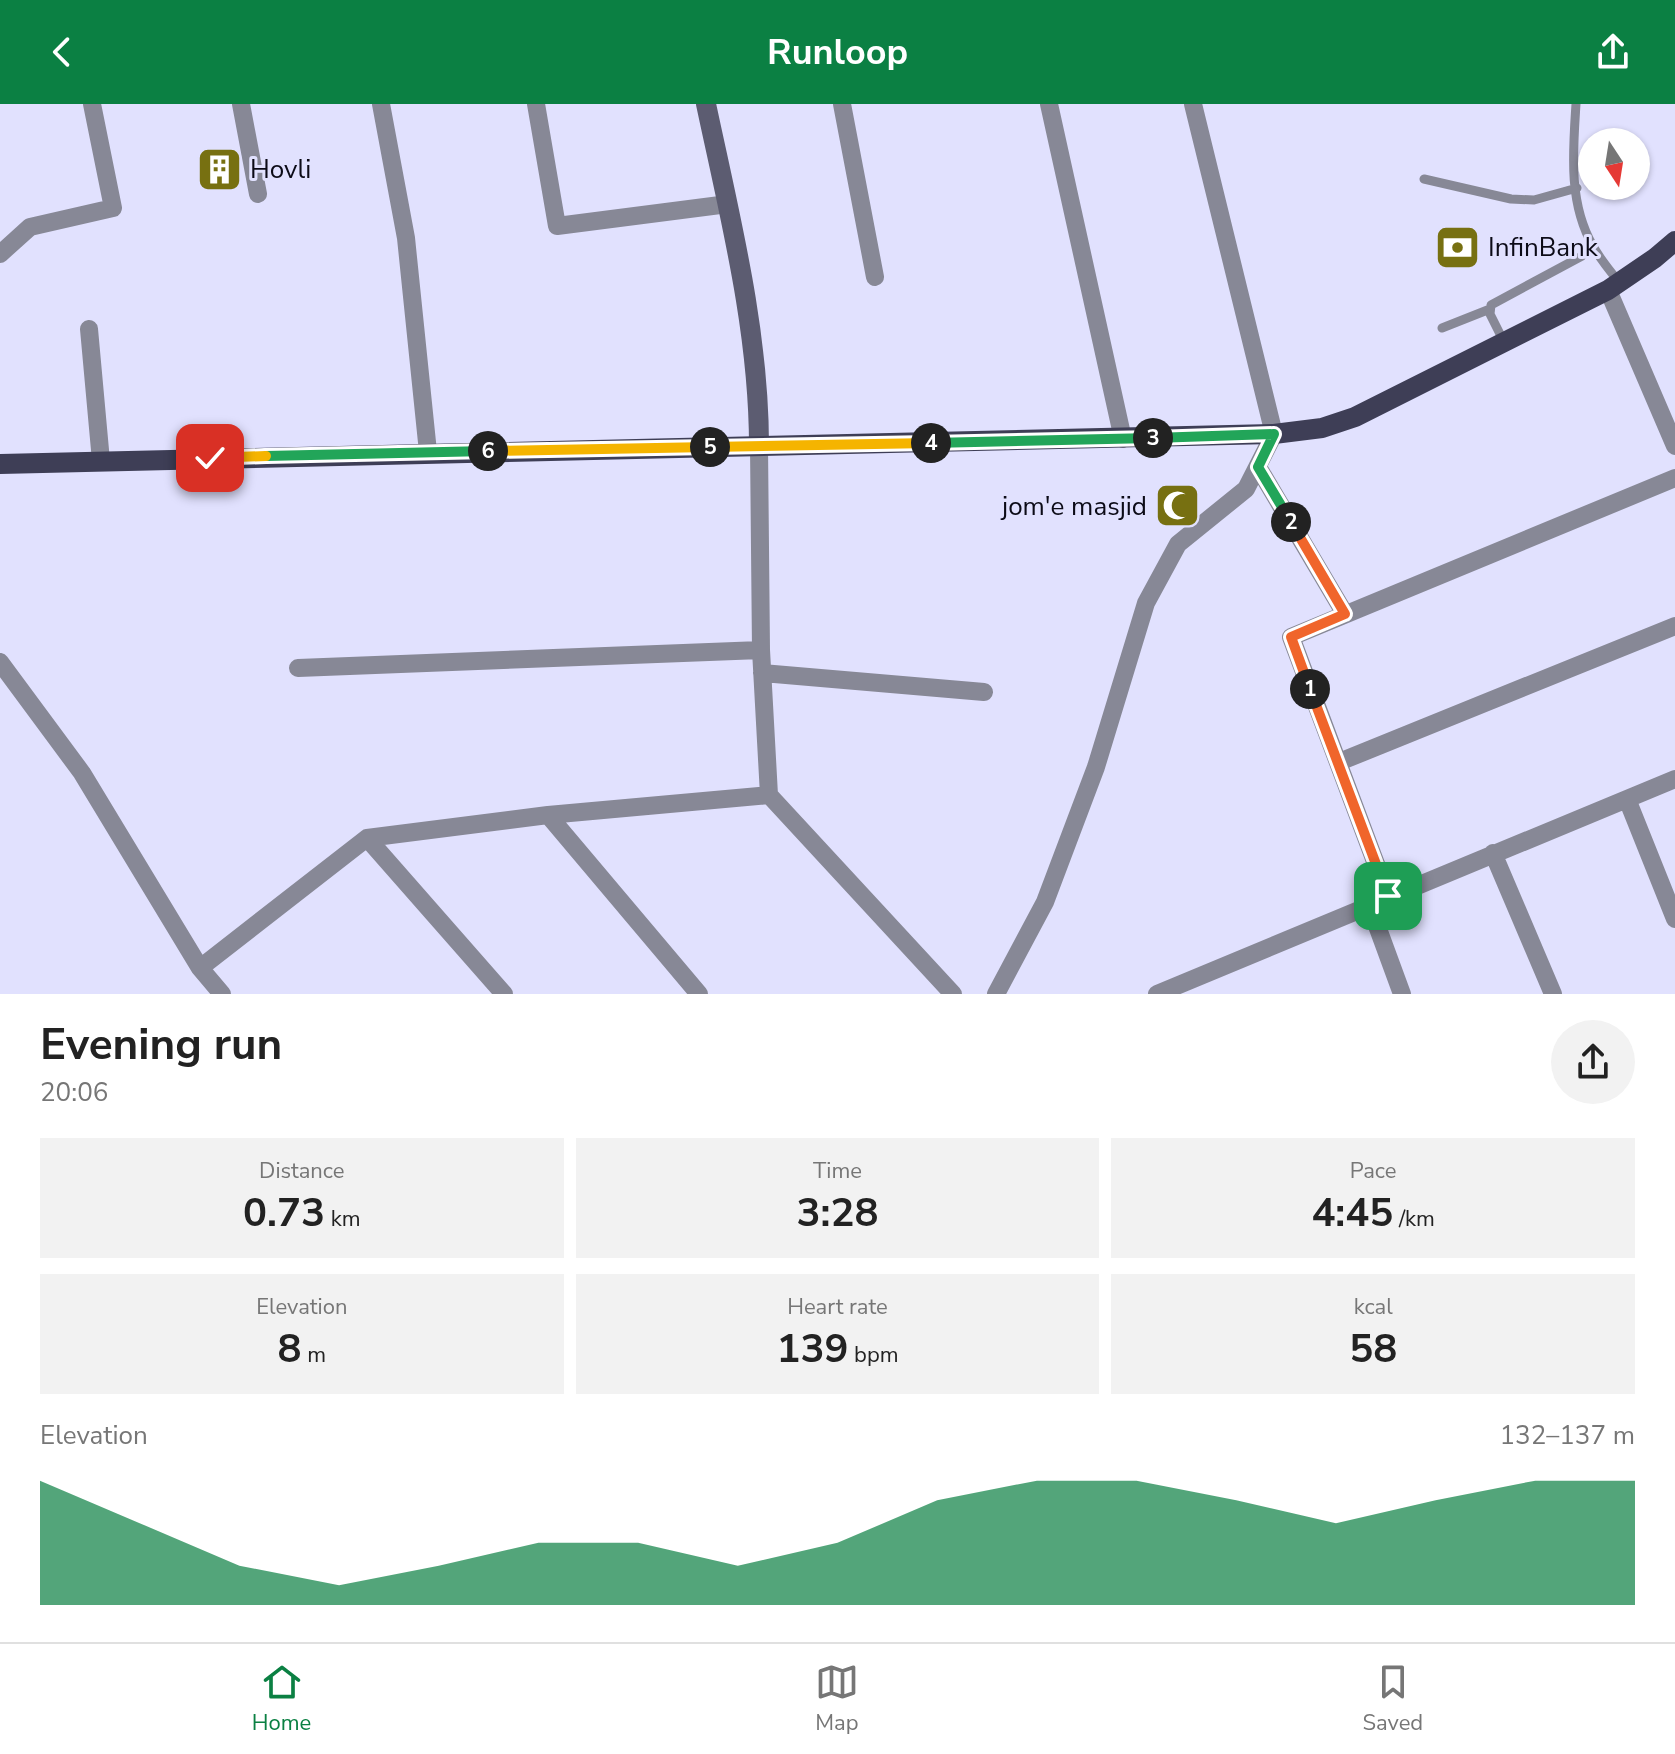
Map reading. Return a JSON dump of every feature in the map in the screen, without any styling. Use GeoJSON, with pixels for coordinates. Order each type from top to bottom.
{"type":"FeatureCollection","features":[{"type":"Feature","properties":{"kind":"main road"},"geometry":{"type":"LineString","coordinates":[[706,104],[747,306],[759,395],[759,446]]}},
{"type":"Feature","properties":{"kind":"main road"},"geometry":{"type":"LineString","coordinates":[[1655,258],[1675,223]]}},
{"type":"Feature","properties":{"kind":"main road"},"geometry":{"type":"LineString","coordinates":[[0,464],[428,452],[1123,439],[1274,434],[1322,428],[1355,417],[1613,286],[1675,241]]}},
{"type":"Feature","properties":{"kind":"street"},"geometry":{"type":"LineString","coordinates":[[0,254],[30,227],[113,208],[92,104]]}},
{"type":"Feature","properties":{"kind":"street"},"geometry":{"type":"LineString","coordinates":[[241,104],[258,194]]}},
{"type":"Feature","properties":{"kind":"street"},"geometry":{"type":"LineString","coordinates":[[381,104],[406,238],[428,452]]}},
{"type":"Feature","properties":{"kind":"street"},"geometry":{"type":"LineString","coordinates":[[536,104],[557,226],[728,204]]}},
{"type":"Feature","properties":{"kind":"street"},"geometry":{"type":"LineString","coordinates":[[1049,104],[1123,439]]}},
{"type":"Feature","properties":{"kind":"street"},"geometry":{"type":"LineString","coordinates":[[996,994],[1045,902],[1086,794],[1146,603],[1178,544],[1246,489],[1274,434],[1193,104]]}},
{"type":"Feature","properties":{"kind":"street"},"geometry":{"type":"LineString","coordinates":[[848,105],[875,277]]}},
{"type":"Feature","properties":{"kind":"street"},"geometry":{"type":"LineString","coordinates":[[1613,286],[1675,446]]}},
{"type":"Feature","properties":{"kind":"street"},"geometry":{"type":"LineString","coordinates":[[89,329],[101,461]]}},
{"type":"Feature","properties":{"kind":"street"},"geometry":{"type":"LineString","coordinates":[[759,446],[761,650],[769,795],[953,994]]}},
{"type":"Feature","properties":{"kind":"street"},"geometry":{"type":"LineString","coordinates":[[1258,467],[1345,614]]}},
{"type":"Feature","properties":{"kind":"street"},"geometry":{"type":"LineString","coordinates":[[1388,896],[1291,637],[1675,478]]}},
{"type":"Feature","properties":{"kind":"street"},"geometry":{"type":"LineString","coordinates":[[1339,762],[1675,626]]}},
{"type":"Feature","properties":{"kind":"street"},"geometry":{"type":"LineString","coordinates":[[298,668],[761,650]]}},
{"type":"Feature","properties":{"kind":"street"},"geometry":{"type":"LineString","coordinates":[[0,662],[82,773],[200,968],[222,994]]}},
{"type":"Feature","properties":{"kind":"street"},"geometry":{"type":"LineString","coordinates":[[762,673],[984,692]]}},
{"type":"Feature","properties":{"kind":"street"},"geometry":{"type":"LineString","coordinates":[[1157,994],[1675,779]]}},
{"type":"Feature","properties":{"kind":"street"},"geometry":{"type":"LineString","coordinates":[[200,968],[367,838],[548,815],[769,795]]}},
{"type":"Feature","properties":{"kind":"street"},"geometry":{"type":"LineString","coordinates":[[1627,799],[1675,919]]}},
{"type":"Feature","properties":{"kind":"street"},"geometry":{"type":"LineString","coordinates":[[548,815],[699,994]]}},
{"type":"Feature","properties":{"kind":"street"},"geometry":{"type":"LineString","coordinates":[[367,838],[504,994]]}},
{"type":"Feature","properties":{"kind":"street"},"geometry":{"type":"LineString","coordinates":[[1493,853],[1553,994]]}},
{"type":"Feature","properties":{"kind":"street"},"geometry":{"type":"LineString","coordinates":[[1369,904],[1402,994]]}},
{"type":"Feature","properties":{"kind":"lane"},"geometry":{"type":"LineString","coordinates":[[1576,104],[1572,171],[1587,235],[1613,286]]}},
{"type":"Feature","properties":{"kind":"lane"},"geometry":{"type":"LineString","coordinates":[[1424,179],[1511,199],[1534,200],[1577,188]]}},
{"type":"Feature","properties":{"kind":"lane"},"geometry":{"type":"LineString","coordinates":[[1442,328],[1490,309],[1491,305],[1582,256]]}},
{"type":"Feature","properties":{"kind":"lane"},"geometry":{"type":"LineString","coordinates":[[1490,309],[1504,342]]}},
{"type":"Feature","properties":{"kind":"place","name":"Hovli"},"geometry":{"type":"Point","coordinates":[219,169]}},
{"type":"Feature","properties":{"kind":"place","name":"InfinBank"},"geometry":{"type":"Point","coordinates":[1457,247]}},
{"type":"Feature","properties":{"kind":"place","name":"jom'e masjid"},"geometry":{"type":"Point","coordinates":[1178,506]}},
{"type":"Feature","properties":{"kind":"route"},"geometry":{"type":"LineString","coordinates":[[210,458],[1274,434],[1258,467],[1345,614],[1291,637],[1388,896]]}}]}
